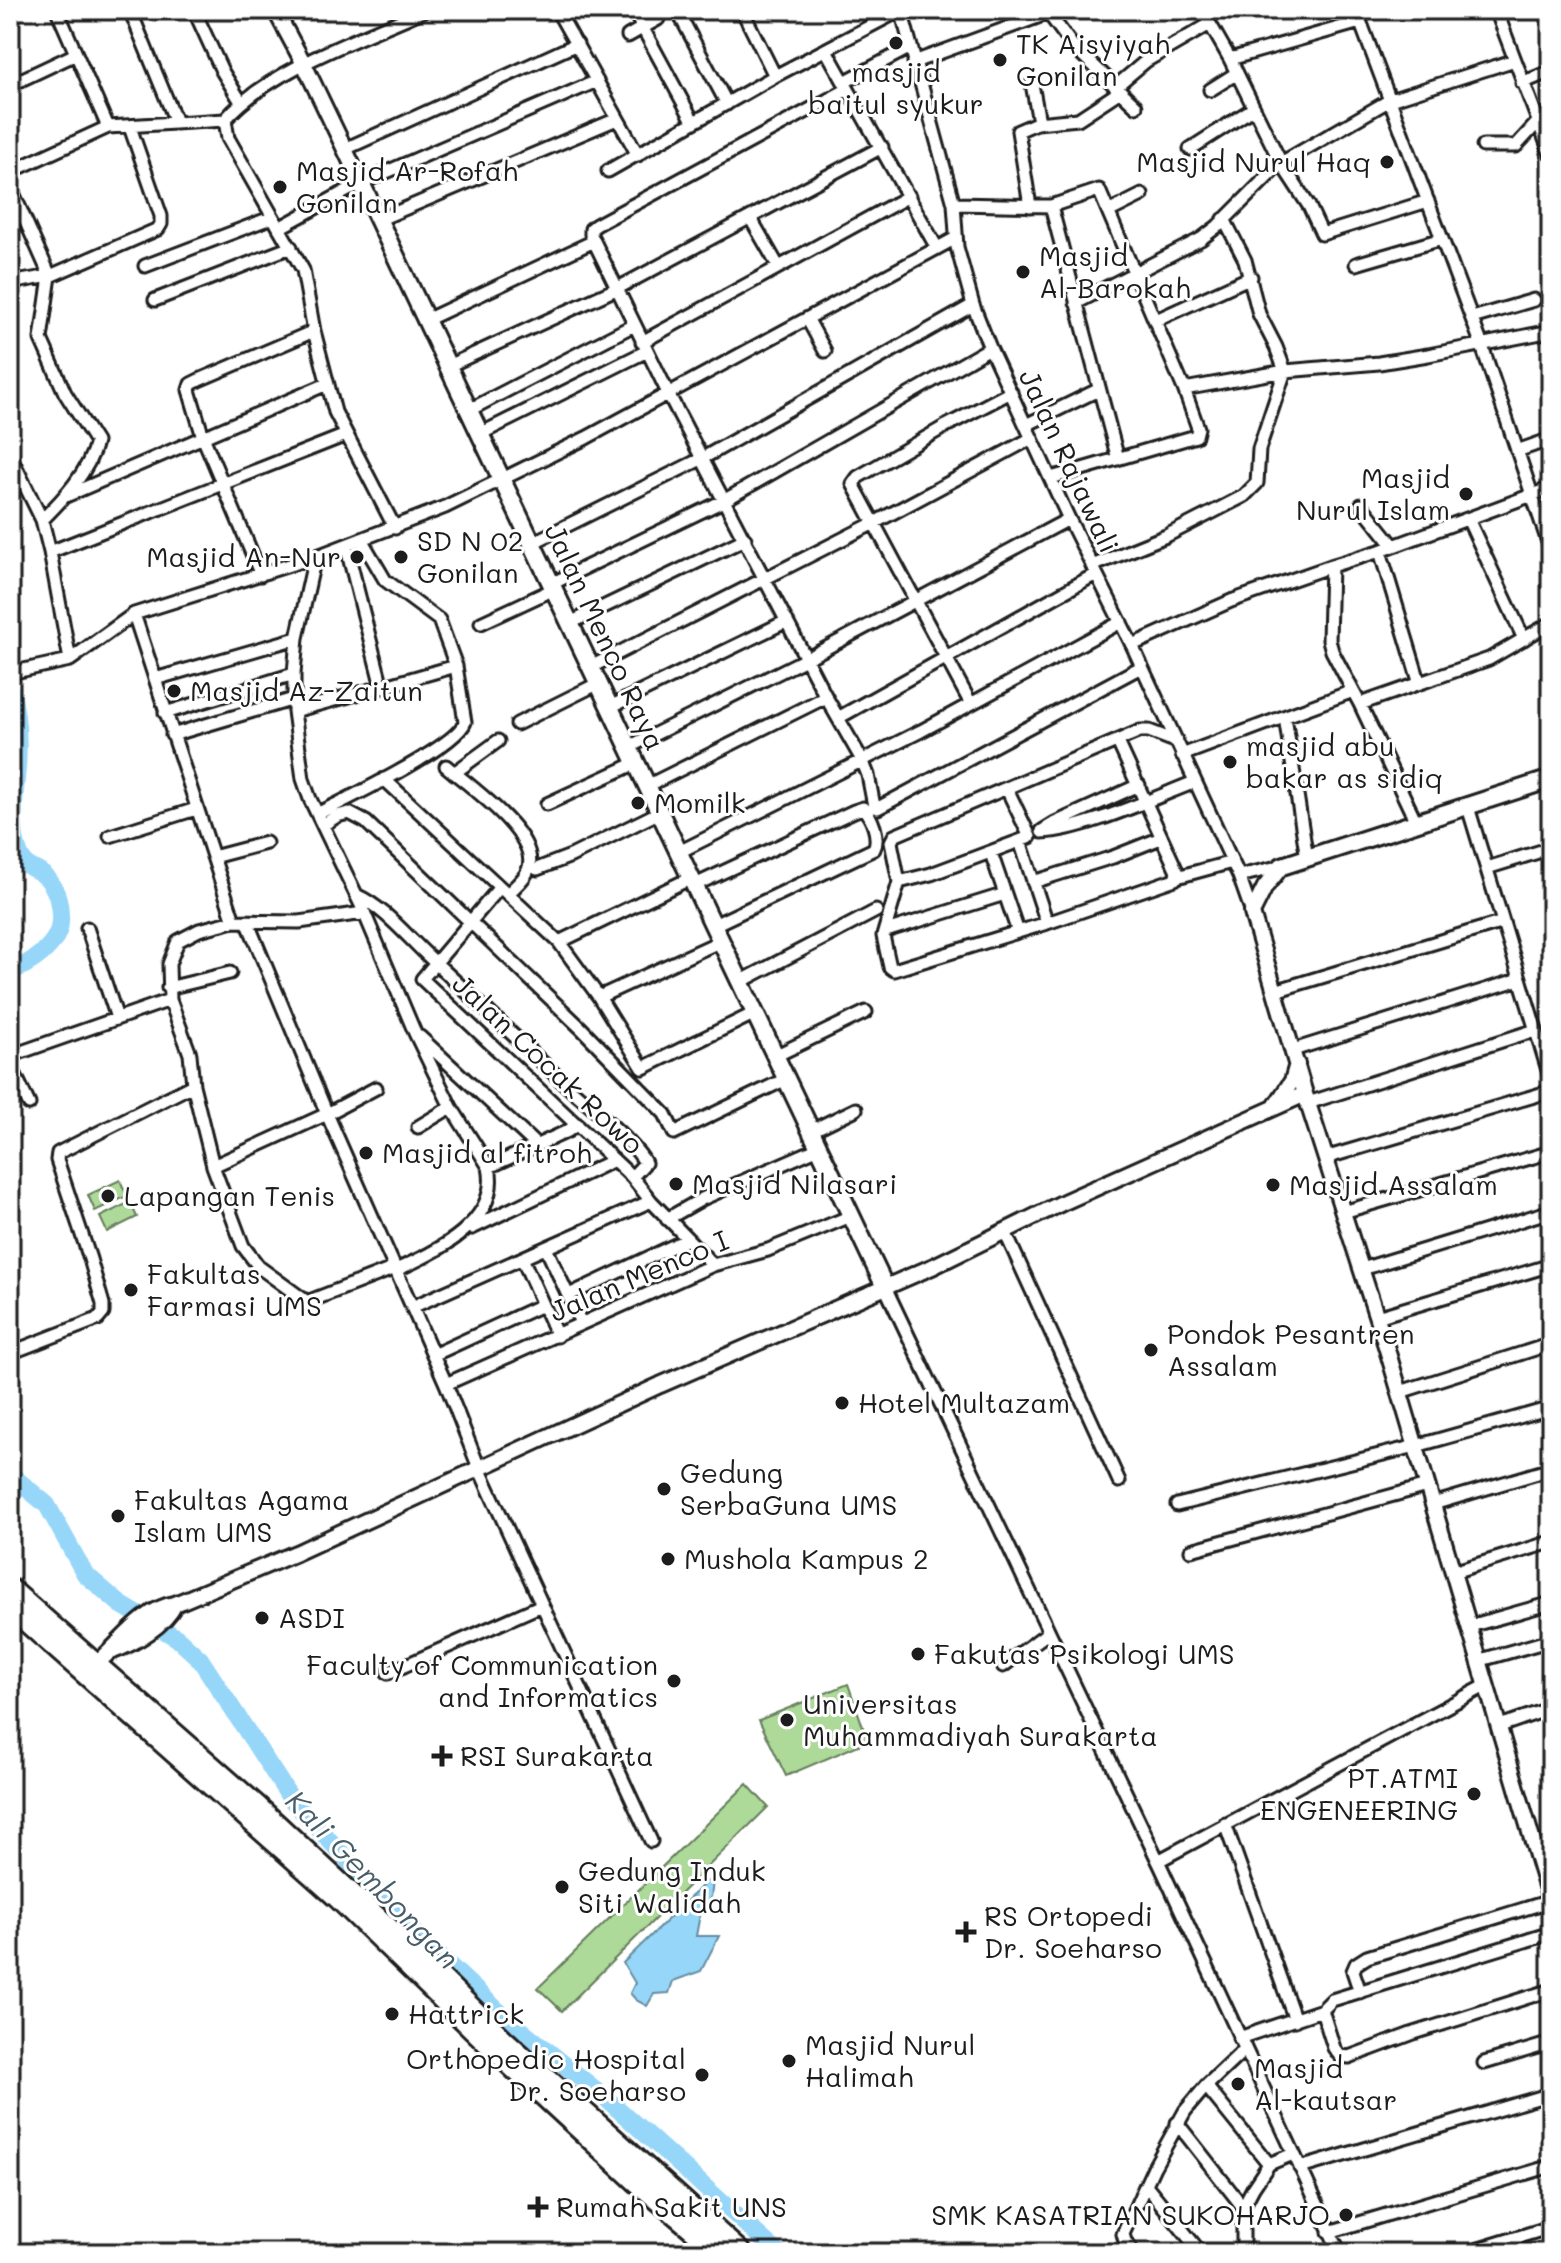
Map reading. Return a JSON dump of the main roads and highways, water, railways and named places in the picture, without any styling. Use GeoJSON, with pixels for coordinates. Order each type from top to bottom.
{"type":"FeatureCollection","features":[{"type":"Feature","properties":{"kind":"highway"},"geometry":{"type":"LineString","coordinates":[[10,1588],[90,1669]]}},
{"type":"Feature","properties":{"kind":"highway"},"geometry":{"type":"LineString","coordinates":[[10,1608],[90,1669],[345,1886],[720,2253]]}},
{"type":"Feature","properties":{"kind":"highway"},"geometry":{"type":"LineString","coordinates":[[640,2174],[742,2253]]}},
{"type":"Feature","properties":{"kind":"main road","name":"Jalan Menco Raya"},"geometry":{"type":"LineString","coordinates":[[361,183],[885,1287]]}},
{"type":"Feature","properties":{"kind":"main road"},"geometry":{"type":"LineString","coordinates":[[1282,866],[1551,779]]}},
{"type":"Feature","properties":{"kind":"water"},"geometry":{"type":"Polygon","coordinates":[[[707,1881],[713,1881],[711,1898],[701,1909],[696,1936],[719,1936],[701,1971],[673,1981],[669,1993],[654,1994],[647,2006],[630,1993],[635,1983],[623,1963],[707,1881]]]}},
{"type":"Feature","properties":{"kind":"waterway","name":"Kali Gembongan"},"geometry":{"type":"LineString","coordinates":[[10,688],[18,733],[14,835],[24,862],[45,876],[53,886],[60,916],[55,939],[49,946],[34,959],[10,971]]}},
{"type":"Feature","properties":{"kind":"waterway","name":"Kali Gembongan"},"geometry":{"type":"LineString","coordinates":[[10,1474],[47,1505],[85,1574],[120,1604],[177,1638],[200,1659],[291,1799],[420,1938],[498,2011],[608,2100],[778,2253]]}},
{"type":"Feature","properties":{"kind":"place","name":"masjid baitul syukur"},"geometry":{"type":"Point","coordinates":[896,43]}},
{"type":"Feature","properties":{"kind":"place","name":"TK Aisyiyah Gonilan"},"geometry":{"type":"Point","coordinates":[1000,60]}},
{"type":"Feature","properties":{"kind":"place","name":"Masjid Nurul Haq"},"geometry":{"type":"Point","coordinates":[1387,162]}},
{"type":"Feature","properties":{"kind":"place","name":"Masjid Ar-Rofah Gonilan"},"geometry":{"type":"Point","coordinates":[280,187]}},
{"type":"Feature","properties":{"kind":"place","name":"Masjid Al-Barokah"},"geometry":{"type":"Point","coordinates":[1023,272]}},
{"type":"Feature","properties":{"kind":"place","name":"Masjid Nurul Islam"},"geometry":{"type":"Point","coordinates":[1466,494]}},
{"type":"Feature","properties":{"kind":"place","name":"Masjid An-Nur"},"geometry":{"type":"Point","coordinates":[357,557]}},
{"type":"Feature","properties":{"kind":"place","name":"SD N 02 Gonilan"},"geometry":{"type":"Point","coordinates":[401,557]}},
{"type":"Feature","properties":{"kind":"place","name":"Masjid Az-Zaitun"},"geometry":{"type":"Point","coordinates":[174,691]}},
{"type":"Feature","properties":{"kind":"place","name":"masjid abu bakar as sidiq"},"geometry":{"type":"Point","coordinates":[1230,762]}},
{"type":"Feature","properties":{"kind":"place","name":"Momilk"},"geometry":{"type":"Point","coordinates":[638,803]}},
{"type":"Feature","properties":{"kind":"place","name":"Masjid al fitroh"},"geometry":{"type":"Point","coordinates":[366,1153]}},
{"type":"Feature","properties":{"kind":"place","name":"Masjid Nilasari"},"geometry":{"type":"Point","coordinates":[676,1184]}},
{"type":"Feature","properties":{"kind":"place","name":"Masjid Assalam"},"geometry":{"type":"Point","coordinates":[1273,1185]}},
{"type":"Feature","properties":{"kind":"place","name":"Lapangan Tenis"},"geometry":{"type":"Point","coordinates":[108,1196]}},
{"type":"Feature","properties":{"kind":"place","name":"Fakultas Farmasi UMS"},"geometry":{"type":"Point","coordinates":[131,1290]}},
{"type":"Feature","properties":{"kind":"place","name":"Pondok Pesantren Assalam"},"geometry":{"type":"Point","coordinates":[1151,1350]}},
{"type":"Feature","properties":{"kind":"place","name":"Hotel Multazam"},"geometry":{"type":"Point","coordinates":[842,1403]}},
{"type":"Feature","properties":{"kind":"place","name":"Gedung SerbaGuna UMS"},"geometry":{"type":"Point","coordinates":[664,1489]}},
{"type":"Feature","properties":{"kind":"place","name":"Fakultas Agama Islam UMS"},"geometry":{"type":"Point","coordinates":[118,1516]}},
{"type":"Feature","properties":{"kind":"place","name":"Mushola Kampus 2"},"geometry":{"type":"Point","coordinates":[668,1559]}},
{"type":"Feature","properties":{"kind":"place","name":"ASDI"},"geometry":{"type":"Point","coordinates":[262,1618]}},
{"type":"Feature","properties":{"kind":"place","name":"Fakutas Psikologi UMS"},"geometry":{"type":"Point","coordinates":[918,1654]}},
{"type":"Feature","properties":{"kind":"place","name":"Faculty of Communication and Informatics"},"geometry":{"type":"Point","coordinates":[674,1681]}},
{"type":"Feature","properties":{"kind":"place","name":"Universitas Muhammadiyah Surakarta"},"geometry":{"type":"Point","coordinates":[787,1720]}},
{"type":"Feature","properties":{"kind":"place","name":"RSI Surakarta"},"geometry":{"type":"Point","coordinates":[442,1756]}},
{"type":"Feature","properties":{"kind":"place","name":"PT.ATMI ENGENEERING"},"geometry":{"type":"Point","coordinates":[1474,1794]}},
{"type":"Feature","properties":{"kind":"place","name":"Gedung Induk Siti Walidah"},"geometry":{"type":"Point","coordinates":[562,1887]}},
{"type":"Feature","properties":{"kind":"place","name":"RS Ortopedi Dr. Soeharso"},"geometry":{"type":"Point","coordinates":[966,1932]}},
{"type":"Feature","properties":{"kind":"place","name":"Hattrick"},"geometry":{"type":"Point","coordinates":[392,2014]}},
{"type":"Feature","properties":{"kind":"place","name":"Masjid Nurul Halimah"},"geometry":{"type":"Point","coordinates":[789,2061]}},
{"type":"Feature","properties":{"kind":"place","name":"Orthopedic Hospital Dr. Soeharso"},"geometry":{"type":"Point","coordinates":[702,2075]}},
{"type":"Feature","properties":{"kind":"place","name":"Masjid Al-kautsar"},"geometry":{"type":"Point","coordinates":[1238,2084]}},
{"type":"Feature","properties":{"kind":"place","name":"Rumah Sakit UNS"},"geometry":{"type":"Point","coordinates":[538,2207]}},
{"type":"Feature","properties":{"kind":"place","name":"SMK KASATRIAN SUKOHARJO"},"geometry":{"type":"Point","coordinates":[1346,2215]}}]}
